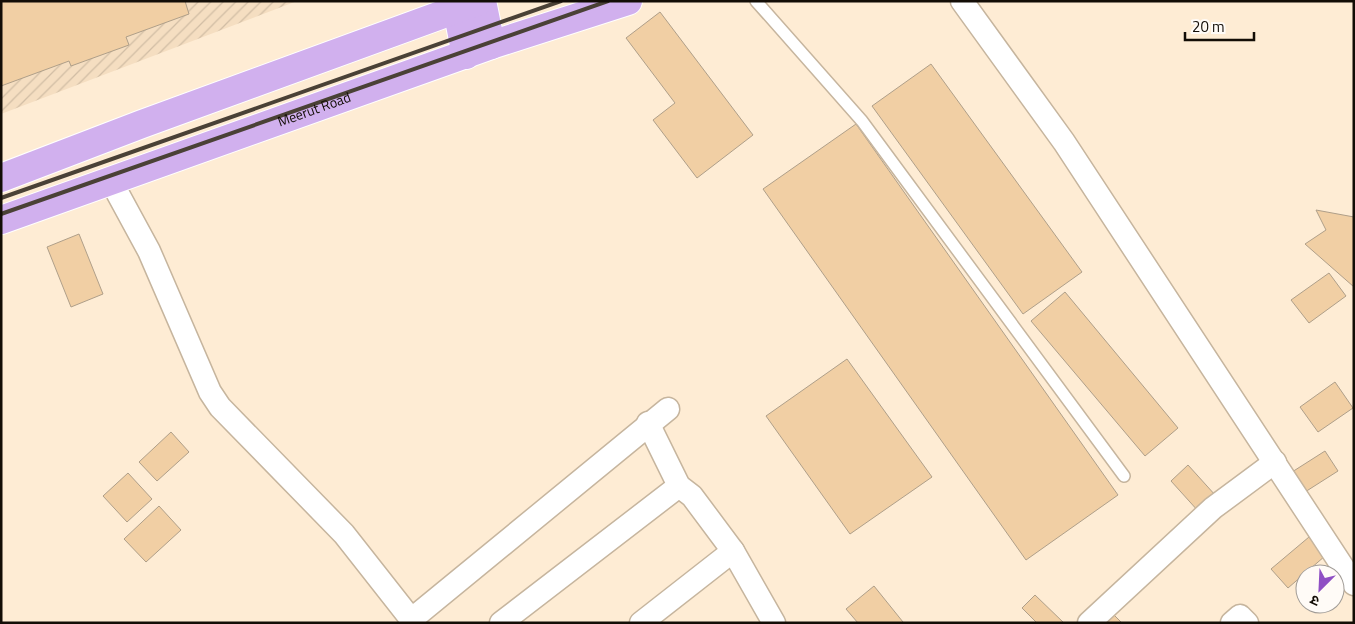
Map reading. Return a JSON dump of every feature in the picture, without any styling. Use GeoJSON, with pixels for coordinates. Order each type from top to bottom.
{"type":"FeatureCollection","features":[{"type":"Feature","properties":{"kind":"main road","name":"Meerut Road"},"geometry":{"type":"LineString","coordinates":[[1,220],[491,45],[628,1]]}},
{"type":"Feature","properties":{"kind":"main road"},"geometry":{"type":"LineString","coordinates":[[473,4],[491,45]]}},
{"type":"Feature","properties":{"kind":"main road"},"geometry":{"type":"LineString","coordinates":[[466,55],[473,4]]}},
{"type":"Feature","properties":{"kind":"main road"},"geometry":{"type":"LineString","coordinates":[[1,178],[142,124],[473,4]]}},
{"type":"Feature","properties":{"kind":"street"},"geometry":{"type":"LineString","coordinates":[[962,1],[1064,142],[1354,584]]}},
{"type":"Feature","properties":{"kind":"street"},"geometry":{"type":"LineString","coordinates":[[111,181],[149,251],[210,392],[220,407],[344,534],[413,621],[668,408]]}},
{"type":"Feature","properties":{"kind":"street"},"geometry":{"type":"LineString","coordinates":[[648,423],[679,486],[692,496],[732,551],[774,623]]}},
{"type":"Feature","properties":{"kind":"street"},"geometry":{"type":"LineString","coordinates":[[1089,623],[1213,508],[1275,462]]}},
{"type":"Feature","properties":{"kind":"street"},"geometry":{"type":"LineString","coordinates":[[501,623],[679,486]]}},
{"type":"Feature","properties":{"kind":"street"},"geometry":{"type":"LineString","coordinates":[[641,623],[732,551]]}},
{"type":"Feature","properties":{"kind":"street"},"geometry":{"type":"LineString","coordinates":[[1232,623],[1240,616],[1247,623]]}},
{"type":"Feature","properties":{"kind":"lane"},"geometry":{"type":"LineString","coordinates":[[756,1],[862,121],[1124,476]]}},
{"type":"Feature","properties":{"kind":"shaded area"},"geometry":{"type":"Polygon","coordinates":[[[1,1],[297,1],[1,114],[1,1]]]}},
{"type":"Feature","properties":{"kind":"building"},"geometry":{"type":"Polygon","coordinates":[[[1,1],[185,1],[189,14],[126,37],[129,45],[71,66],[69,61],[1,86],[1,1]]]}},
{"type":"Feature","properties":{"kind":"building"},"geometry":{"type":"Polygon","coordinates":[[[660,12],[753,135],[697,178],[653,120],[675,103],[626,38],[660,12]]]}},
{"type":"Feature","properties":{"kind":"building"},"geometry":{"type":"Polygon","coordinates":[[[931,64],[1082,272],[1023,314],[872,106],[931,64]]]}},
{"type":"Feature","properties":{"kind":"building"},"geometry":{"type":"Polygon","coordinates":[[[856,124],[1118,495],[1026,560],[763,189],[856,124]]]}},
{"type":"Feature","properties":{"kind":"building"},"geometry":{"type":"Polygon","coordinates":[[[1316,210],[1354,217],[1354,287],[1305,244],[1326,230],[1316,210]]]}},
{"type":"Feature","properties":{"kind":"building"},"geometry":{"type":"Polygon","coordinates":[[[79,234],[103,294],[71,307],[47,247],[79,234]]]}},
{"type":"Feature","properties":{"kind":"building"},"geometry":{"type":"Polygon","coordinates":[[[1329,273],[1346,296],[1309,323],[1291,300],[1329,273]]]}},
{"type":"Feature","properties":{"kind":"building"},"geometry":{"type":"Polygon","coordinates":[[[1065,292],[1178,428],[1145,456],[1031,321],[1065,292]]]}},
{"type":"Feature","properties":{"kind":"building"},"geometry":{"type":"Polygon","coordinates":[[[847,359],[932,477],[850,534],[766,416],[847,359]]]}},
{"type":"Feature","properties":{"kind":"building"},"geometry":{"type":"Polygon","coordinates":[[[1335,382],[1353,408],[1318,432],[1300,407],[1335,382]]]}},
{"type":"Feature","properties":{"kind":"building"},"geometry":{"type":"Polygon","coordinates":[[[171,432],[189,452],[157,481],[139,462],[171,432]]]}},
{"type":"Feature","properties":{"kind":"building"},"geometry":{"type":"Polygon","coordinates":[[[1325,451],[1338,471],[1305,492],[1292,472],[1325,451]]]}},
{"type":"Feature","properties":{"kind":"building"},"geometry":{"type":"Polygon","coordinates":[[[1188,465],[1216,496],[1199,512],[1171,481],[1188,465]]]}},
{"type":"Feature","properties":{"kind":"building"},"geometry":{"type":"Polygon","coordinates":[[[128,473],[152,499],[127,522],[103,496],[128,473]]]}},
{"type":"Feature","properties":{"kind":"building"},"geometry":{"type":"Polygon","coordinates":[[[159,506],[181,530],[146,562],[124,539],[159,506]]]}},
{"type":"Feature","properties":{"kind":"building"},"geometry":{"type":"Polygon","coordinates":[[[1309,537],[1325,556],[1316,564],[1295,564],[1295,582],[1288,588],[1271,569],[1309,537]]]}},
{"type":"Feature","properties":{"kind":"building"},"geometry":{"type":"Polygon","coordinates":[[[874,586],[902,623],[858,623],[846,609],[874,586]]]}},
{"type":"Feature","properties":{"kind":"building"},"geometry":{"type":"Polygon","coordinates":[[[1035,595],[1064,623],[1037,623],[1022,608],[1035,595]]]}},
{"type":"Feature","properties":{"kind":"building"},"geometry":{"type":"Polygon","coordinates":[[[1110,611],[1122,623],[1100,623],[1110,611]]]}},
{"type":"Feature","properties":{"kind":"railway"},"geometry":{"type":"LineString","coordinates":[[1,198],[561,1]]}},
{"type":"Feature","properties":{"kind":"railway"},"geometry":{"type":"LineString","coordinates":[[1,214],[608,1]]}}]}
